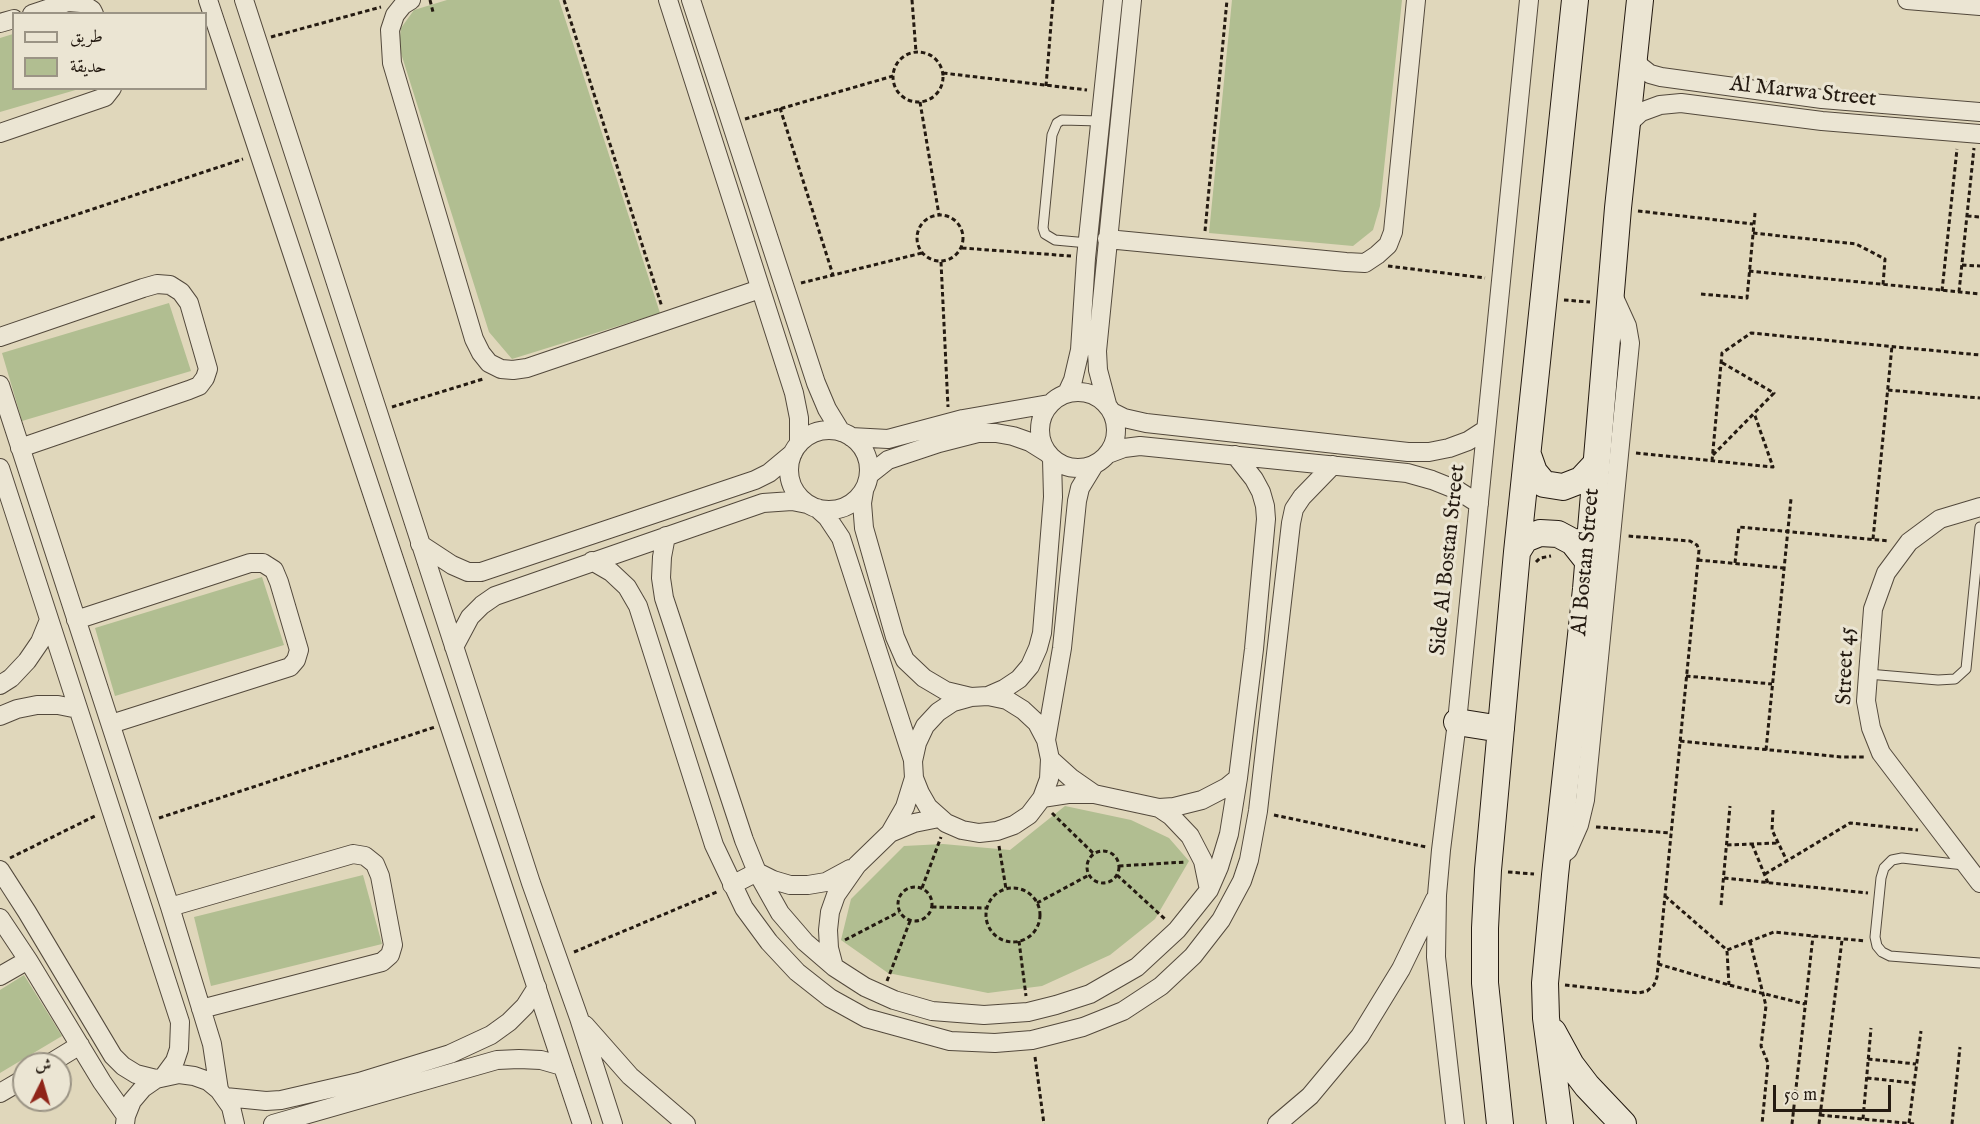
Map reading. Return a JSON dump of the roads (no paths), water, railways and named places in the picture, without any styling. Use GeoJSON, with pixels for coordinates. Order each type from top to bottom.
{"type":"FeatureCollection","features":[{"type":"Feature","properties":{"kind":"street"},"geometry":{"type":"LineString","coordinates":[[208,0],[582,1124]]}},
{"type":"Feature","properties":{"kind":"street"},"geometry":{"type":"LineString","coordinates":[[244,0],[531,883],[579,1018],[613,1124]]}},
{"type":"Feature","properties":{"kind":"street"},"geometry":{"type":"LineString","coordinates":[[411,0],[403,5],[395,15],[390,30],[392,63],[474,339],[489,363],[501,369],[527,368],[760,289]]}},
{"type":"Feature","properties":{"kind":"street"},"geometry":{"type":"LineString","coordinates":[[668,0],[796,399],[800,418],[796,448],[790,464],[793,486],[799,496],[827,517],[841,538],[920,793],[928,807],[943,820],[971,831],[997,831],[1014,825],[1029,814],[1041,799],[1049,779],[1050,759],[1046,740],[1037,723],[1007,700],[946,691],[924,678],[905,660],[864,528],[862,503],[869,464],[866,453],[846,434],[826,409],[691,0]]}},
{"type":"Feature","properties":{"kind":"street"},"geometry":{"type":"LineString","coordinates":[[1046,740],[1062,648],[1077,501],[1083,482],[1116,438],[1115,420],[1088,357],[1087,250],[1113,0]]}},
{"type":"Feature","properties":{"kind":"street"},"geometry":{"type":"LineString","coordinates":[[1067,393],[1088,357],[1107,239],[1132,0]]}},
{"type":"Feature","properties":{"kind":"street"},"geometry":{"type":"LineString","coordinates":[[1107,239],[1365,263],[1388,245],[1393,232],[1416,0]]}},
{"type":"Feature","properties":{"kind":"street","name":"Side Al Bostan Street"},"geometry":{"type":"LineString","coordinates":[[1455,1124],[1436,957],[1437,895],[1457,722],[1529,0]]}},
{"type":"Feature","properties":{"kind":"street"},"geometry":{"type":"LineString","coordinates":[[1500,1124],[1485,983],[1488,870],[1517,552],[1575,0]]}},
{"type":"Feature","properties":{"kind":"street","name":"Al Bostan Street"},"geometry":{"type":"LineString","coordinates":[[1560,1124],[1546,1018],[1545,983],[1588,561],[1618,208],[1640,0]]}},
{"type":"Feature","properties":{"kind":"street"},"geometry":{"type":"LineString","coordinates":[[1907,0],[1980,6]]}},
{"type":"Feature","properties":{"kind":"street"},"geometry":{"type":"LineString","coordinates":[[38,12],[68,2],[81,3],[93,12]]}},
{"type":"Feature","properties":{"kind":"street"},"geometry":{"type":"LineString","coordinates":[[676,24],[697,18]]}},
{"type":"Feature","properties":{"kind":"street","name":"Al Marwa Street"},"geometry":{"type":"LineString","coordinates":[[1634,58],[1650,74],[1661,77],[1822,99],[1980,112]]}},
{"type":"Feature","properties":{"kind":"street"},"geometry":{"type":"LineString","coordinates":[[0,133],[96,101],[105,97],[110,90]]}},
{"type":"Feature","properties":{"kind":"street","name":"Al Marwa Street"},"geometry":{"type":"LineString","coordinates":[[1627,125],[1641,112],[1660,105],[1681,103],[1822,121],[1971,133]]}},
{"type":"Feature","properties":{"kind":"street"},"geometry":{"type":"LineString","coordinates":[[0,338],[143,288],[158,284],[171,285],[181,292],[189,303],[208,369],[199,386],[20,448]]}},
{"type":"Feature","properties":{"kind":"street"},"geometry":{"type":"LineString","coordinates":[[1556,867],[1568,850],[1579,825],[1585,800],[1630,343],[1627,326],[1611,298]]}},
{"type":"Feature","properties":{"kind":"street"},"geometry":{"type":"LineString","coordinates":[[0,386],[170,907],[212,1044],[222,1094]]}},
{"type":"Feature","properties":{"kind":"street"},"geometry":{"type":"LineString","coordinates":[[420,544],[452,565],[468,572],[481,573],[755,480],[776,468],[796,448],[819,432],[830,430],[888,439],[992,413],[1049,404],[1067,393],[1081,392],[1095,395],[1124,418],[1146,423],[1408,452],[1428,452],[1449,448],[1468,441],[1485,430]]}},
{"type":"Feature","properties":{"kind":"street"},"geometry":{"type":"LineString","coordinates":[[834,967],[829,948],[828,930],[830,912],[836,895],[857,865],[890,833],[905,807],[914,769],[917,743],[925,726],[938,712],[953,702],[1004,690],[1019,679],[1030,666],[1040,641],[1053,497],[1049,455],[1040,440],[1039,427],[1042,415],[1049,404]]}},
{"type":"Feature","properties":{"kind":"street"},"geometry":{"type":"LineString","coordinates":[[1143,446],[1146,423]]}},
{"type":"Feature","properties":{"kind":"street"},"geometry":{"type":"LineString","coordinates":[[454,647],[470,617],[495,596],[763,503],[792,501],[829,510],[840,509],[850,504],[888,460],[978,433],[996,433],[1030,442],[1068,467],[1076,469],[1132,446],[1143,446],[1407,473],[1456,490],[1479,504]]}},
{"type":"Feature","properties":{"kind":"street"},"geometry":{"type":"LineString","coordinates":[[360,461],[390,452]]}},
{"type":"Feature","properties":{"kind":"street"},"geometry":{"type":"LineString","coordinates":[[1428,452],[1433,455],[1438,465],[1438,470],[1432,480]]}},
{"type":"Feature","properties":{"kind":"street"},"geometry":{"type":"LineString","coordinates":[[1528,454],[1533,472],[1544,484],[1563,486],[1581,480],[1595,465]]}},
{"type":"Feature","properties":{"kind":"street"},"geometry":{"type":"LineString","coordinates":[[666,536],[661,578],[664,598],[744,840],[757,872],[780,913],[805,942],[834,967],[865,987],[894,1000],[932,1011],[984,1015],[1028,1012],[1090,994],[1137,967],[1174,932],[1209,890],[1219,867],[1229,834],[1238,778],[1266,519],[1261,492],[1235,455]]}},
{"type":"Feature","properties":{"kind":"street"},"geometry":{"type":"LineString","coordinates":[[592,561],[611,572],[627,587],[638,606],[714,844],[744,908],[768,942],[797,972],[830,998],[866,1018],[950,1041],[995,1043],[1032,1040],[1083,1027],[1123,1011],[1161,986],[1193,956],[1221,920],[1242,881],[1249,860],[1258,812],[1267,717],[1294,509],[1302,497],[1333,465]]}},
{"type":"Feature","properties":{"kind":"street"},"geometry":{"type":"LineString","coordinates":[[0,468],[180,1022],[179,1049],[174,1061],[160,1078]]}},
{"type":"Feature","properties":{"kind":"street","name":"Street 45"},"geometry":{"type":"LineString","coordinates":[[1979,510],[1940,519],[1909,542],[1886,573],[1873,609],[1866,701],[1871,728],[1881,753],[1980,883]]}},
{"type":"Feature","properties":{"kind":"street"},"geometry":{"type":"LineString","coordinates":[[1266,519],[1269,515],[1278,512],[1287,515],[1291,523]]}},
{"type":"Feature","properties":{"kind":"street"},"geometry":{"type":"LineString","coordinates":[[1517,552],[1525,539],[1540,533],[1557,534],[1573,542],[1588,561]]}},
{"type":"Feature","properties":{"kind":"street"},"geometry":{"type":"LineString","coordinates":[[25,545],[48,538]]}},
{"type":"Feature","properties":{"kind":"street"},"geometry":{"type":"LineString","coordinates":[[76,620],[250,563],[263,563],[274,570],[279,582],[299,650],[296,660],[290,667],[111,724]]}},
{"type":"Feature","properties":{"kind":"street"},"geometry":{"type":"LineString","coordinates":[[481,573],[477,577],[478,589],[482,595],[495,596]]}},
{"type":"Feature","properties":{"kind":"street"},"geometry":{"type":"LineString","coordinates":[[638,606],[642,597],[651,592],[656,592],[664,598]]}},
{"type":"Feature","properties":{"kind":"street"},"geometry":{"type":"LineString","coordinates":[[0,685],[11,678],[27,661],[40,642],[49,620]]}},
{"type":"Feature","properties":{"kind":"street"},"geometry":{"type":"LineString","coordinates":[[0,716],[17,709],[37,705],[58,705],[78,709]]}},
{"type":"Feature","properties":{"kind":"street"},"geometry":{"type":"LineString","coordinates":[[1246,715],[1267,717]]}},
{"type":"Feature","properties":{"kind":"street"},"geometry":{"type":"LineString","coordinates":[[1457,722],[1501,729]]}},
{"type":"Feature","properties":{"kind":"street"},"geometry":{"type":"LineString","coordinates":[[1050,759],[1094,794]]}},
{"type":"Feature","properties":{"kind":"street"},"geometry":{"type":"LineString","coordinates":[[1041,799],[1068,794],[1094,794],[1159,808],[1188,805],[1221,791],[1238,778]]}},
{"type":"Feature","properties":{"kind":"street"},"geometry":{"type":"LineString","coordinates":[[1159,808],[1171,816],[1190,836],[1203,861],[1209,890]]}},
{"type":"Feature","properties":{"kind":"street"},"geometry":{"type":"LineString","coordinates":[[890,833],[914,823],[943,820]]}},
{"type":"Feature","properties":{"kind":"street"},"geometry":{"type":"LineString","coordinates":[[170,907],[352,854],[365,856],[375,864],[380,876],[393,945],[390,955],[382,962],[201,1010]]}},
{"type":"Feature","properties":{"kind":"street"},"geometry":{"type":"LineString","coordinates":[[5,864],[27,912],[113,1056],[136,1074],[160,1078]]}},
{"type":"Feature","properties":{"kind":"street"},"geometry":{"type":"LineString","coordinates":[[757,872],[790,885],[808,885],[826,882],[857,865]]}},
{"type":"Feature","properties":{"kind":"street"},"geometry":{"type":"LineString","coordinates":[[732,885],[757,872]]}},
{"type":"Feature","properties":{"kind":"street"},"geometry":{"type":"LineString","coordinates":[[505,892],[531,883]]}},
{"type":"Feature","properties":{"kind":"street"},"geometry":{"type":"LineString","coordinates":[[1277,1124],[1310,1096],[1360,1036],[1401,969],[1437,895]]}},
{"type":"Feature","properties":{"kind":"street"},"geometry":{"type":"LineString","coordinates":[[0,918],[125,1120]]}},
{"type":"Feature","properties":{"kind":"street"},"geometry":{"type":"LineString","coordinates":[[1174,932],[1193,956]]}},
{"type":"Feature","properties":{"kind":"street"},"geometry":{"type":"LineString","coordinates":[[0,976],[28,960]]}},
{"type":"Feature","properties":{"kind":"street"},"geometry":{"type":"LineString","coordinates":[[222,1094],[266,1101],[281,1100],[359,1082],[450,1054],[491,1035],[510,1022],[525,1006],[537,987]]}},
{"type":"Feature","properties":{"kind":"street"},"geometry":{"type":"LineString","coordinates":[[579,1018],[630,1076],[686,1124]]}},
{"type":"Feature","properties":{"kind":"street"},"geometry":{"type":"LineString","coordinates":[[1546,1018],[1567,1057],[1587,1086],[1623,1124]]}},
{"type":"Feature","properties":{"kind":"street"},"geometry":{"type":"LineString","coordinates":[[69,1052],[80,1045]]}},
{"type":"Feature","properties":{"kind":"street"},"geometry":{"type":"LineString","coordinates":[[469,1045],[475,1066]]}},
{"type":"Feature","properties":{"kind":"street"},"geometry":{"type":"LineString","coordinates":[[273,1124],[497,1060],[541,1060],[562,1066]]}},
{"type":"Feature","properties":{"kind":"street"},"geometry":{"type":"LineString","coordinates":[[125,1120],[132,1101],[143,1088],[160,1078],[179,1074],[208,1081],[222,1094],[231,1107],[235,1124]]}},
{"type":"Feature","properties":{"kind":"lane"},"geometry":{"type":"LineString","coordinates":[[1087,250],[1055,240],[1045,234],[1043,228],[1052,135],[1062,120],[1100,121]]}},
{"type":"Feature","properties":{"kind":"lane"},"geometry":{"type":"LineString","coordinates":[[1868,674],[1938,680],[1954,679],[1966,669],[1980,527]]}},
{"type":"Feature","properties":{"kind":"lane"},"geometry":{"type":"LineString","coordinates":[[1966,865],[1902,858],[1892,860],[1884,868],[1875,937],[1877,946],[1890,956],[1980,963]]}}]}
